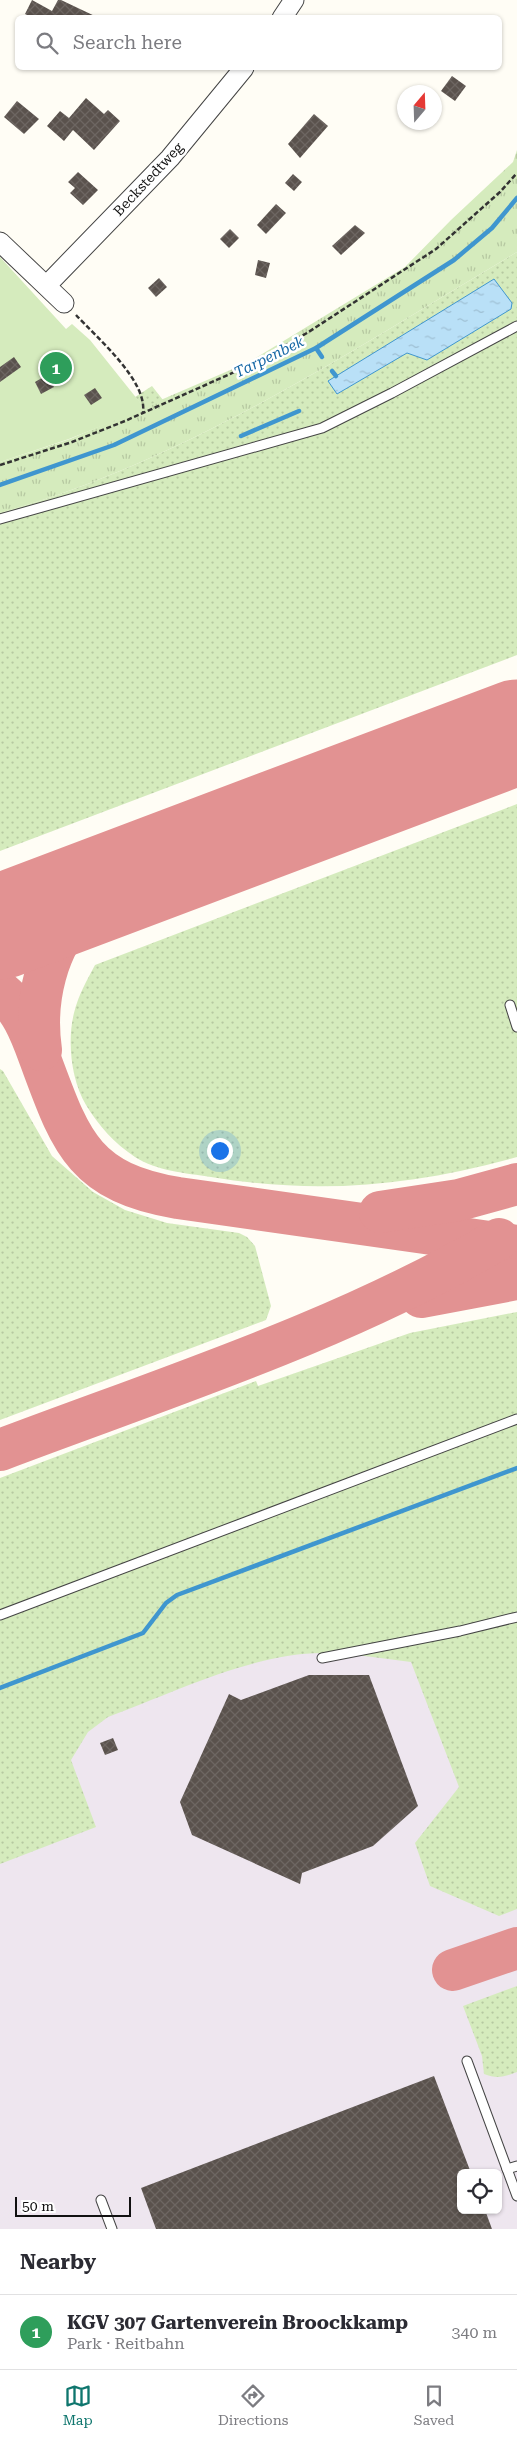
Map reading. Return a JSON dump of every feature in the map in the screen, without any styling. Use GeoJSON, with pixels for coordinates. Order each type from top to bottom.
{"type":"FeatureCollection","features":[{"type":"Feature","properties":{"kind":"street"},"geometry":{"type":"LineString","coordinates":[[284,15],[294,0]]}},
{"type":"Feature","properties":{"kind":"street","name":"Beckstedtweg"},"geometry":{"type":"LineString","coordinates":[[47,285],[170,158],[242,70]]}},
{"type":"Feature","properties":{"kind":"street"},"geometry":{"type":"LineString","coordinates":[[0,242],[47,285],[64,304]]}},
{"type":"Feature","properties":{"kind":"lane"},"geometry":{"type":"LineString","coordinates":[[0,519],[322,428],[517,326]]}},
{"type":"Feature","properties":{"kind":"lane"},"geometry":{"type":"LineString","coordinates":[[510,1005],[517,1027]]}},
{"type":"Feature","properties":{"kind":"lane"},"geometry":{"type":"LineString","coordinates":[[0,1615],[517,1419]]}},
{"type":"Feature","properties":{"kind":"lane"},"geometry":{"type":"LineString","coordinates":[[322,1658],[460,1631],[517,1617]]}},
{"type":"Feature","properties":{"kind":"lane"},"geometry":{"type":"LineString","coordinates":[[467,2061],[517,2196]]}},
{"type":"Feature","properties":{"kind":"lane"},"geometry":{"type":"LineString","coordinates":[[507,2169],[517,2166]]}},
{"type":"Feature","properties":{"kind":"lane"},"geometry":{"type":"LineString","coordinates":[[101,2200],[112,2229]]}},
{"type":"Feature","properties":{"kind":"path"},"geometry":{"type":"LineString","coordinates":[[0,465],[72,442],[250,365],[408,269],[459,229],[500,192],[517,173]]}},
{"type":"Feature","properties":{"kind":"path"},"geometry":{"type":"LineString","coordinates":[[64,304],[138,384],[144,404],[143,412]]}},
{"type":"Feature","properties":{"kind":"shaded area"},"geometry":{"type":"Polygon","coordinates":[[[517,1558],[517,2229],[0,2229],[0,1742],[517,1558]]]}},
{"type":"Feature","properties":{"kind":"green space"},"geometry":{"type":"Polygon","coordinates":[[[517,150],[517,252],[330,364],[267,400],[202,433],[136,464],[69,491],[0,513],[0,462],[70,439],[249,362],[405,267],[451,220],[513,162],[517,150]]]}},
{"type":"Feature","properties":{"kind":"green space"},"geometry":{"type":"Polygon","coordinates":[[[517,252],[517,655],[0,851],[0,513],[69,491],[136,464],[202,433],[267,400],[330,364],[517,252]]]}},
{"type":"Feature","properties":{"kind":"green space"},"geometry":{"type":"Polygon","coordinates":[[[0,257],[66,329],[72,324],[90,340],[142,405],[141,410],[69,439],[0,462],[0,257]]]}},
{"type":"Feature","properties":{"kind":"green space"},"geometry":{"type":"Polygon","coordinates":[[[152,386],[163,400],[141,410],[142,405],[135,397],[152,386]]]}},
{"type":"Feature","properties":{"kind":"green space"},"geometry":{"type":"Polygon","coordinates":[[[517,804],[517,1157],[440,1175],[403,1181],[365,1185],[290,1186],[181,1173],[152,1165],[135,1157],[120,1146],[96,1120],[86,1105],[77,1084],[71,1048],[72,1024],[76,1007],[95,965],[517,804]]]}},
{"type":"Feature","properties":{"kind":"green space"},"geometry":{"type":"Polygon","coordinates":[[[0,1069],[3,1071],[52,1156],[93,1192],[125,1210],[167,1223],[239,1233],[247,1237],[255,1246],[271,1306],[266,1320],[0,1420],[0,1069]]]}},
{"type":"Feature","properties":{"kind":"green space"},"geometry":{"type":"Polygon","coordinates":[[[517,1312],[517,1613],[459,1627],[325,1653],[298,1654],[243,1666],[108,1717],[88,1732],[71,1760],[96,1827],[0,1864],[0,1478],[256,1381],[258,1386],[410,1333],[517,1312]]]}},
{"type":"Feature","properties":{"kind":"green space"},"geometry":{"type":"Polygon","coordinates":[[[517,1621],[517,1909],[499,1916],[430,1886],[415,1843],[459,1787],[411,1662],[357,1655],[517,1621]]]}},
{"type":"Feature","properties":{"kind":"green space"},"geometry":{"type":"Polygon","coordinates":[[[517,1986],[517,2072],[500,2077],[484,2074],[482,2056],[463,2006],[517,1986]]]}},
{"type":"Feature","properties":{"kind":"water"},"geometry":{"type":"Polygon","coordinates":[[[494,279],[512,303],[511,309],[427,360],[407,353],[337,394],[328,381],[494,279]]]}},
{"type":"Feature","properties":{"kind":"building"},"geometry":{"type":"Polygon","coordinates":[[[32,0],[52,11],[58,0],[61,0],[93,15],[27,15],[25,14],[32,0]]]}},
{"type":"Feature","properties":{"kind":"building"},"geometry":{"type":"Polygon","coordinates":[[[452,76],[466,86],[455,101],[442,92],[452,76]]]}},
{"type":"Feature","properties":{"kind":"building"},"geometry":{"type":"Polygon","coordinates":[[[86,98],[104,114],[108,110],[120,121],[94,150],[73,130],[64,141],[47,126],[60,111],[69,118],[86,98]]]}},
{"type":"Feature","properties":{"kind":"building"},"geometry":{"type":"Polygon","coordinates":[[[17,101],[39,119],[24,134],[4,117],[17,101]]]}},
{"type":"Feature","properties":{"kind":"building"},"geometry":{"type":"Polygon","coordinates":[[[314,114],[328,126],[300,158],[288,144],[314,114]]]}},
{"type":"Feature","properties":{"kind":"building"},"geometry":{"type":"Polygon","coordinates":[[[78,172],[98,190],[83,205],[70,193],[75,188],[68,182],[78,172]]]}},
{"type":"Feature","properties":{"kind":"building"},"geometry":{"type":"Polygon","coordinates":[[[293,174],[302,182],[294,191],[285,183],[293,174]]]}},
{"type":"Feature","properties":{"kind":"building"},"geometry":{"type":"Polygon","coordinates":[[[276,204],[286,213],[266,234],[257,225],[276,204]]]}},
{"type":"Feature","properties":{"kind":"building"},"geometry":{"type":"Polygon","coordinates":[[[355,225],[365,233],[341,255],[332,246],[355,225]]]}},
{"type":"Feature","properties":{"kind":"building"},"geometry":{"type":"Polygon","coordinates":[[[230,229],[239,238],[229,248],[220,239],[230,229]]]}},
{"type":"Feature","properties":{"kind":"building"},"geometry":{"type":"Polygon","coordinates":[[[258,260],[270,263],[266,278],[255,275],[258,260]]]}},
{"type":"Feature","properties":{"kind":"building"},"geometry":{"type":"Polygon","coordinates":[[[159,278],[167,287],[156,297],[148,288],[159,278]]]}},
{"type":"Feature","properties":{"kind":"building"},"geometry":{"type":"Polygon","coordinates":[[[14,357],[21,367],[0,382],[0,367],[14,357]]]}},
{"type":"Feature","properties":{"kind":"building"},"geometry":{"type":"Polygon","coordinates":[[[47,375],[54,387],[41,394],[35,382],[47,375]]]}},
{"type":"Feature","properties":{"kind":"building"},"geometry":{"type":"Polygon","coordinates":[[[95,388],[102,398],[91,405],[84,395],[95,388]]]}},
{"type":"Feature","properties":{"kind":"building"},"geometry":{"type":"Polygon","coordinates":[[[309,1675],[369,1675],[418,1806],[373,1846],[302,1873],[300,1884],[192,1835],[180,1802],[229,1694],[241,1700],[309,1675]]]}},
{"type":"Feature","properties":{"kind":"building"},"geometry":{"type":"Polygon","coordinates":[[[113,1738],[118,1750],[105,1755],[100,1743],[113,1738]]]}},
{"type":"Feature","properties":{"kind":"building"},"geometry":{"type":"Polygon","coordinates":[[[434,2076],[469,2169],[457,2169],[457,2214],[486,2214],[492,2229],[156,2229],[141,2188],[434,2076]]]}},
{"type":"Feature","properties":{"kind":"waterway","name":"Tarpenbek"},"geometry":{"type":"LineString","coordinates":[[0,485],[114,445],[316,348],[454,260],[492,228],[517,198]]}},
{"type":"Feature","properties":{"kind":"waterway"},"geometry":{"type":"LineString","coordinates":[[316,348],[322,357]]}},
{"type":"Feature","properties":{"kind":"waterway"},"geometry":{"type":"LineString","coordinates":[[332,371],[336,376]]}},
{"type":"Feature","properties":{"kind":"waterway"},"geometry":{"type":"LineString","coordinates":[[241,436],[299,411]]}},
{"type":"Feature","properties":{"kind":"waterway"},"geometry":{"type":"LineString","coordinates":[[0,1688],[143,1633],[166,1603],[177,1595],[517,1468]]}},
{"type":"Feature","properties":{"kind":"taxiway"},"geometry":{"type":"LineString","coordinates":[[41,1050],[39,1031],[41,994],[51,957],[59,940],[82,910],[119,882]]}},
{"type":"Feature","properties":{"kind":"taxiway"},"geometry":{"type":"LineString","coordinates":[[0,991],[14,1005],[28,1029],[60,1111],[71,1133],[84,1152],[100,1168],[120,1181],[145,1191],[178,1198],[517,1246]]}},
{"type":"Feature","properties":{"kind":"taxiway"},"geometry":{"type":"LineString","coordinates":[[380,1212],[459,1200],[517,1184]]}},
{"type":"Feature","properties":{"kind":"taxiway"},"geometry":{"type":"LineString","coordinates":[[0,1450],[254,1355],[317,1329],[379,1302],[440,1272],[499,1239]]}},
{"type":"Feature","properties":{"kind":"taxiway"},"geometry":{"type":"LineString","coordinates":[[421,1297],[517,1279]]}},
{"type":"Feature","properties":{"kind":"taxiway"},"geometry":{"type":"LineString","coordinates":[[453,1970],[517,1948]]}},
{"type":"Feature","properties":{"kind":"runway"},"geometry":{"type":"LineString","coordinates":[[0,927],[517,732]]}},
{"type":"Feature","properties":{"kind":"place","name":"KGV 307 Gartenverein Broockkamp"},"geometry":{"type":"Point","coordinates":[56,368]}}]}
